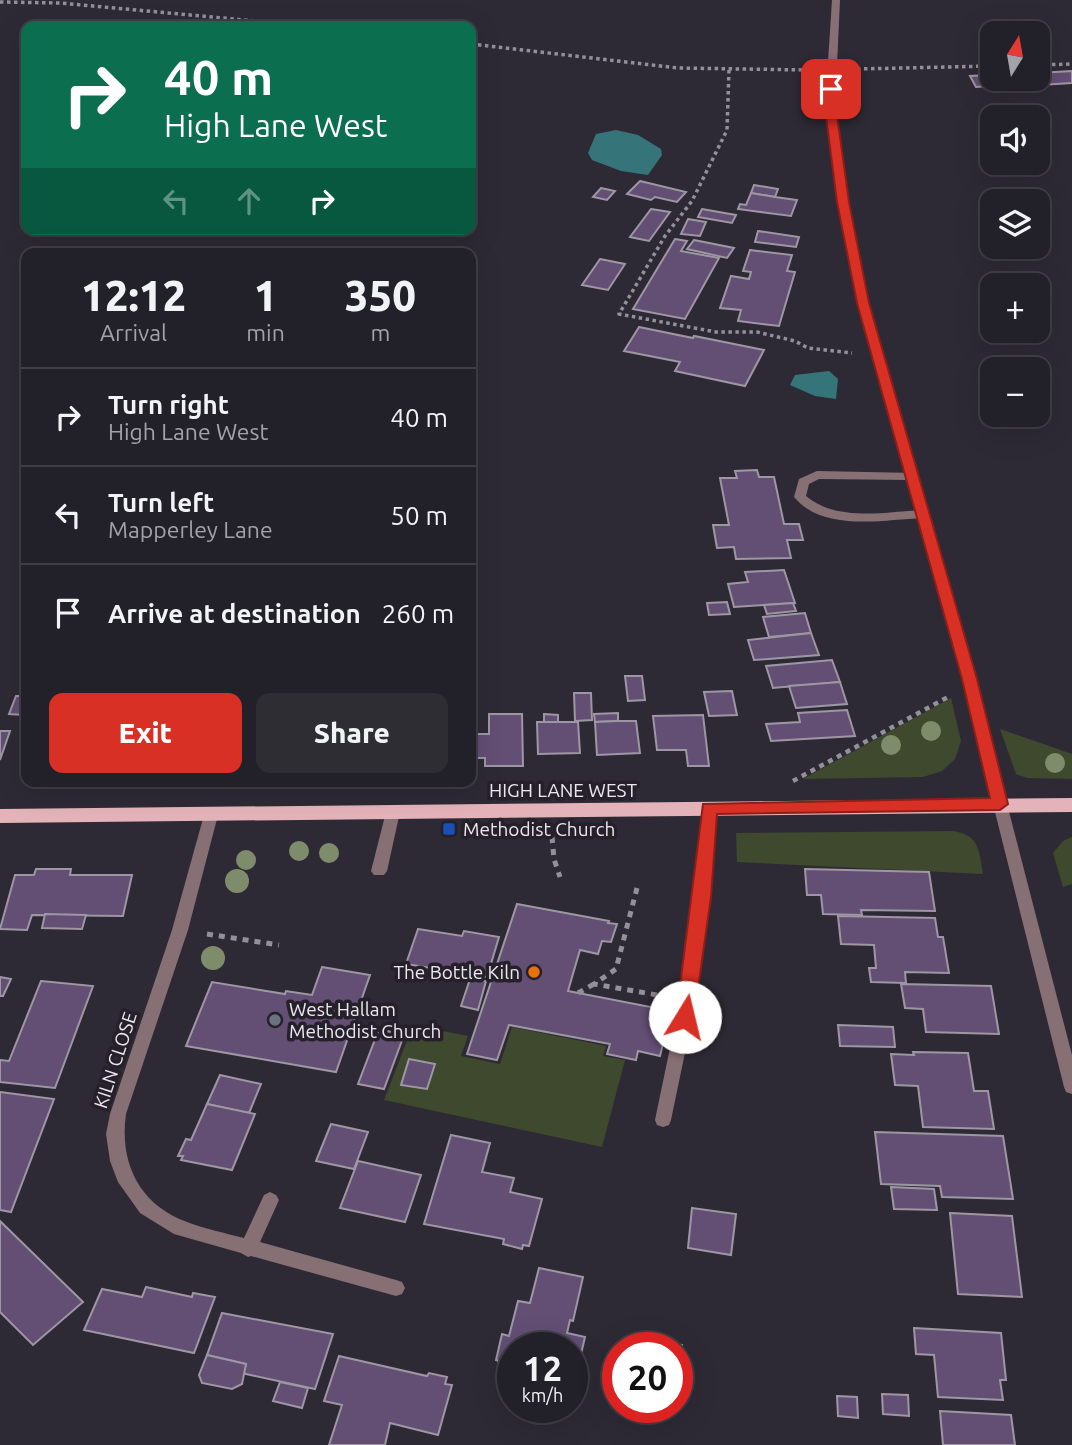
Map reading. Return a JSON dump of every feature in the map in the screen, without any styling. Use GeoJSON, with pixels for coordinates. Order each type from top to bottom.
{"type":"FeatureCollection","features":[{"type":"Feature","properties":{"kind":"main road","name":"HIGH LANE WEST"},"geometry":{"type":"LineString","coordinates":[[0,816],[1072,804]]}},
{"type":"Feature","properties":{"kind":"street"},"geometry":{"type":"LineString","coordinates":[[836,0],[830,108],[843,202],[863,303],[971,685],[1072,1087]]}},
{"type":"Feature","properties":{"kind":"street"},"geometry":{"type":"LineString","coordinates":[[911,476],[817,475],[803,482],[800,497],[807,506],[834,515],[922,514]]}},
{"type":"Feature","properties":{"kind":"street"},"geometry":{"type":"LineString","coordinates":[[663,1120],[688,1000],[703,886],[709,808]]}},
{"type":"Feature","properties":{"kind":"street"},"geometry":{"type":"LineString","coordinates":[[379,871],[393,812]]}},
{"type":"Feature","properties":{"kind":"street","name":"KILN CLOSE"},"geometry":{"type":"LineString","coordinates":[[211,815],[180,930],[118,1114],[115,1134],[124,1177],[146,1208],[180,1228],[397,1289]]}},
{"type":"Feature","properties":{"kind":"street"},"geometry":{"type":"LineString","coordinates":[[248,1248],[270,1200]]}},
{"type":"Feature","properties":{"kind":"path"},"geometry":{"type":"LineString","coordinates":[[0,2],[60,3],[256,21]]}},
{"type":"Feature","properties":{"kind":"path"},"geometry":{"type":"LineString","coordinates":[[476,45],[678,68],[832,70],[980,66]]}},
{"type":"Feature","properties":{"kind":"path"},"geometry":{"type":"LineString","coordinates":[[1050,65],[1072,64]]}},
{"type":"Feature","properties":{"kind":"path"},"geometry":{"type":"LineString","coordinates":[[729,70],[727,130],[692,201],[665,236],[619,314],[716,332],[757,332],[795,341],[808,348],[877,354]]}},
{"type":"Feature","properties":{"kind":"path"},"geometry":{"type":"LineString","coordinates":[[764,808],[797,777],[971,685]]}},
{"type":"Feature","properties":{"kind":"path"},"geometry":{"type":"LineString","coordinates":[[552,811],[554,859],[560,877]]}},
{"type":"Feature","properties":{"kind":"path"},"geometry":{"type":"LineString","coordinates":[[578,993],[616,969],[637,888]]}},
{"type":"Feature","properties":{"kind":"path"},"geometry":{"type":"LineString","coordinates":[[180,930],[279,945]]}},
{"type":"Feature","properties":{"kind":"path"},"geometry":{"type":"LineString","coordinates":[[594,984],[688,1000]]}},
{"type":"Feature","properties":{"kind":"green space"},"geometry":{"type":"Polygon","coordinates":[[[951,698],[961,741],[955,759],[942,771],[923,777],[803,779],[951,698]]]}},
{"type":"Feature","properties":{"kind":"green space"},"geometry":{"type":"Polygon","coordinates":[[[1000,729],[1072,754],[1072,779],[1027,778],[1016,774],[1000,729]]]}},
{"type":"Feature","properties":{"kind":"green space"},"geometry":{"type":"Polygon","coordinates":[[[953,831],[969,836],[977,845],[983,874],[737,862],[736,833],[953,831]]]}},
{"type":"Feature","properties":{"kind":"green space"},"geometry":{"type":"Polygon","coordinates":[[[1072,837],[1072,884],[1063,887],[1053,853],[1063,841],[1072,837]]]}},
{"type":"Feature","properties":{"kind":"green space"},"geometry":{"type":"Polygon","coordinates":[[[413,1025],[468,1036],[461,1056],[500,1064],[512,1027],[606,1046],[603,1056],[625,1060],[602,1147],[384,1100],[413,1025]]]}},
{"type":"Feature","properties":{"kind":"water"},"geometry":{"type":"Polygon","coordinates":[[[616,130],[638,135],[661,149],[662,155],[648,175],[621,171],[592,160],[588,153],[596,134],[616,130]]]}},
{"type":"Feature","properties":{"kind":"water"},"geometry":{"type":"Polygon","coordinates":[[[829,371],[838,379],[836,399],[815,396],[790,385],[795,375],[829,371]]]}},
{"type":"Feature","properties":{"kind":"building"},"geometry":{"type":"Polygon","coordinates":[[[1072,71],[1072,83],[1050,84],[1050,72],[1072,71]]]}},
{"type":"Feature","properties":{"kind":"building"},"geometry":{"type":"Polygon","coordinates":[[[970,76],[980,76],[980,87],[976,87],[970,76]]]}},
{"type":"Feature","properties":{"kind":"building"},"geometry":{"type":"Polygon","coordinates":[[[640,181],[686,192],[677,202],[655,197],[651,200],[627,194],[640,181]]]}},
{"type":"Feature","properties":{"kind":"building"},"geometry":{"type":"Polygon","coordinates":[[[754,185],[778,189],[775,197],[751,193],[754,185]]]}},
{"type":"Feature","properties":{"kind":"building"},"geometry":{"type":"Polygon","coordinates":[[[601,188],[615,191],[607,200],[593,197],[601,188]]]}},
{"type":"Feature","properties":{"kind":"building"},"geometry":{"type":"Polygon","coordinates":[[[751,193],[797,200],[791,216],[738,209],[740,204],[746,205],[751,193]]]}},
{"type":"Feature","properties":{"kind":"building"},"geometry":{"type":"Polygon","coordinates":[[[651,209],[670,212],[649,241],[630,237],[651,209]]]}},
{"type":"Feature","properties":{"kind":"building"},"geometry":{"type":"Polygon","coordinates":[[[702,209],[736,215],[732,223],[698,217],[702,209]]]}},
{"type":"Feature","properties":{"kind":"building"},"geometry":{"type":"Polygon","coordinates":[[[688,219],[706,222],[700,236],[681,234],[688,219]]]}},
{"type":"Feature","properties":{"kind":"building"},"geometry":{"type":"Polygon","coordinates":[[[758,231],[799,237],[796,247],[755,242],[758,231]]]}},
{"type":"Feature","properties":{"kind":"building"},"geometry":{"type":"Polygon","coordinates":[[[675,239],[687,241],[681,251],[719,258],[685,319],[633,309],[675,239]]]}},
{"type":"Feature","properties":{"kind":"building"},"geometry":{"type":"Polygon","coordinates":[[[694,240],[734,248],[727,258],[687,249],[694,240]]]}},
{"type":"Feature","properties":{"kind":"building"},"geometry":{"type":"Polygon","coordinates":[[[750,250],[792,255],[787,271],[795,272],[779,326],[738,321],[741,310],[720,308],[731,276],[749,279],[751,272],[743,271],[750,250]]]}},
{"type":"Feature","properties":{"kind":"building"},"geometry":{"type":"Polygon","coordinates":[[[600,259],[625,264],[608,290],[582,285],[600,259]]]}},
{"type":"Feature","properties":{"kind":"building"},"geometry":{"type":"Polygon","coordinates":[[[639,327],[764,350],[745,386],[675,371],[680,362],[624,351],[639,327]]]}},
{"type":"Feature","properties":{"kind":"building"},"geometry":{"type":"Polygon","coordinates":[[[757,470],[759,477],[774,477],[784,524],[799,524],[803,540],[787,540],[791,558],[736,559],[734,547],[717,548],[713,525],[729,525],[720,478],[737,478],[735,471],[757,470]]]}},
{"type":"Feature","properties":{"kind":"building"},"geometry":{"type":"Polygon","coordinates":[[[784,570],[795,603],[734,607],[728,584],[748,582],[745,572],[784,570]]]}},
{"type":"Feature","properties":{"kind":"building"},"geometry":{"type":"Polygon","coordinates":[[[727,602],[730,614],[709,615],[707,603],[727,602]]]}},
{"type":"Feature","properties":{"kind":"building"},"geometry":{"type":"Polygon","coordinates":[[[793,603],[796,611],[767,614],[764,605],[793,603]]]}},
{"type":"Feature","properties":{"kind":"building"},"geometry":{"type":"Polygon","coordinates":[[[805,613],[811,633],[769,637],[763,617],[805,613]]]}},
{"type":"Feature","properties":{"kind":"building"},"geometry":{"type":"Polygon","coordinates":[[[811,633],[819,655],[754,660],[748,640],[811,633]]]}},
{"type":"Feature","properties":{"kind":"building"},"geometry":{"type":"Polygon","coordinates":[[[832,660],[840,682],[773,688],[766,666],[832,660]]]}},
{"type":"Feature","properties":{"kind":"building"},"geometry":{"type":"Polygon","coordinates":[[[625,676],[642,676],[645,700],[628,701],[625,676]]]}},
{"type":"Feature","properties":{"kind":"building"},"geometry":{"type":"Polygon","coordinates":[[[840,682],[847,704],[796,708],[789,686],[840,682]]]}},
{"type":"Feature","properties":{"kind":"building"},"geometry":{"type":"Polygon","coordinates":[[[732,691],[737,715],[709,716],[704,692],[732,691]]]}},
{"type":"Feature","properties":{"kind":"building"},"geometry":{"type":"Polygon","coordinates":[[[574,693],[591,693],[592,720],[575,721],[574,693]]]}},
{"type":"Feature","properties":{"kind":"building"},"geometry":{"type":"Polygon","coordinates":[[[16,696],[21,696],[21,715],[9,714],[16,696]]]}},
{"type":"Feature","properties":{"kind":"building"},"geometry":{"type":"Polygon","coordinates":[[[847,710],[855,736],[771,741],[766,724],[800,722],[798,713],[847,710]]]}},
{"type":"Feature","properties":{"kind":"building"},"geometry":{"type":"Polygon","coordinates":[[[618,713],[618,721],[595,722],[594,714],[618,713]]]}},
{"type":"Feature","properties":{"kind":"building"},"geometry":{"type":"Polygon","coordinates":[[[489,714],[522,714],[523,766],[485,766],[485,758],[476,758],[476,734],[489,734],[489,714]]]}},
{"type":"Feature","properties":{"kind":"building"},"geometry":{"type":"Polygon","coordinates":[[[544,714],[558,715],[558,722],[544,722],[544,714]]]}},
{"type":"Feature","properties":{"kind":"building"},"geometry":{"type":"Polygon","coordinates":[[[703,715],[709,766],[688,766],[686,750],[657,750],[653,716],[703,715]]]}},
{"type":"Feature","properties":{"kind":"building"},"geometry":{"type":"Polygon","coordinates":[[[636,721],[640,753],[597,755],[595,722],[636,721]]]}},
{"type":"Feature","properties":{"kind":"building"},"geometry":{"type":"Polygon","coordinates":[[[537,722],[578,722],[580,753],[538,754],[537,722]]]}},
{"type":"Feature","properties":{"kind":"building"},"geometry":{"type":"Polygon","coordinates":[[[0,731],[10,731],[0,760],[0,731]]]}},
{"type":"Feature","properties":{"kind":"building"},"geometry":{"type":"Polygon","coordinates":[[[36,869],[71,869],[70,875],[132,875],[123,916],[32,915],[27,930],[0,929],[15,875],[34,875],[36,869]]]}},
{"type":"Feature","properties":{"kind":"building"},"geometry":{"type":"Polygon","coordinates":[[[805,869],[929,872],[935,911],[861,910],[862,915],[823,914],[821,895],[807,895],[805,869]]]}},
{"type":"Feature","properties":{"kind":"building","name":"The Bottle Kiln"},"geometry":{"type":"Polygon","coordinates":[[[517,904],[617,924],[611,942],[602,941],[598,954],[580,950],[568,991],[671,1011],[660,1056],[638,1051],[636,1060],[607,1054],[610,1044],[509,1025],[497,1060],[467,1054],[517,904]]]}},
{"type":"Feature","properties":{"kind":"building"},"geometry":{"type":"Polygon","coordinates":[[[45,914],[86,915],[82,929],[42,928],[45,914]]]}},
{"type":"Feature","properties":{"kind":"building"},"geometry":{"type":"Polygon","coordinates":[[[838,916],[935,918],[938,937],[943,937],[949,973],[905,972],[906,983],[871,982],[869,968],[876,968],[874,945],[841,944],[838,916]]]}},
{"type":"Feature","properties":{"kind":"building"},"geometry":{"type":"Polygon","coordinates":[[[418,929],[462,936],[464,931],[499,937],[487,977],[406,964],[418,929]]]}},
{"type":"Feature","properties":{"kind":"building","name":"West Hallam Methodist Church"},"geometry":{"type":"Polygon","coordinates":[[[322,967],[370,975],[336,1072],[186,1046],[212,982],[285,994],[286,991],[312,995],[322,967]]]}},
{"type":"Feature","properties":{"kind":"building"},"geometry":{"type":"Polygon","coordinates":[[[0,977],[11,979],[3,996],[0,996],[0,977]]]}},
{"type":"Feature","properties":{"kind":"building"},"geometry":{"type":"Polygon","coordinates":[[[470,979],[486,981],[478,1010],[461,1006],[470,979]]]}},
{"type":"Feature","properties":{"kind":"building"},"geometry":{"type":"Polygon","coordinates":[[[41,981],[93,986],[55,1088],[0,1082],[0,1060],[9,1061],[41,981]]]}},
{"type":"Feature","properties":{"kind":"building"},"geometry":{"type":"Polygon","coordinates":[[[901,984],[991,986],[999,1034],[926,1032],[923,1009],[905,1008],[901,984]]]}},
{"type":"Feature","properties":{"kind":"building"},"geometry":{"type":"Polygon","coordinates":[[[838,1025],[893,1027],[895,1047],[840,1046],[838,1025]]]}},
{"type":"Feature","properties":{"kind":"building"},"geometry":{"type":"Polygon","coordinates":[[[379,1029],[404,1035],[384,1089],[358,1084],[379,1029]]]}},
{"type":"Feature","properties":{"kind":"building"},"geometry":{"type":"Polygon","coordinates":[[[913,1052],[968,1053],[974,1091],[988,1091],[994,1129],[923,1127],[918,1086],[895,1085],[891,1054],[914,1055],[913,1052]]]}},
{"type":"Feature","properties":{"kind":"building"},"geometry":{"type":"Polygon","coordinates":[[[409,1059],[435,1064],[427,1089],[401,1085],[409,1059]]]}},
{"type":"Feature","properties":{"kind":"building"},"geometry":{"type":"Polygon","coordinates":[[[220,1075],[261,1084],[249,1113],[207,1104],[220,1075]]]}},
{"type":"Feature","properties":{"kind":"building"},"geometry":{"type":"Polygon","coordinates":[[[0,1092],[54,1099],[11,1212],[0,1210],[0,1092]]]}},
{"type":"Feature","properties":{"kind":"building"},"geometry":{"type":"Polygon","coordinates":[[[207,1104],[255,1114],[232,1170],[181,1160],[183,1156],[178,1156],[186,1139],[191,1140],[207,1104]]]}},
{"type":"Feature","properties":{"kind":"building"},"geometry":{"type":"Polygon","coordinates":[[[331,1124],[368,1132],[354,1169],[316,1161],[331,1124]]]}},
{"type":"Feature","properties":{"kind":"building"},"geometry":{"type":"Polygon","coordinates":[[[875,1132],[1003,1136],[1013,1199],[942,1197],[940,1186],[881,1184],[875,1132]]]}},
{"type":"Feature","properties":{"kind":"building"},"geometry":{"type":"Polygon","coordinates":[[[451,1135],[490,1143],[482,1172],[514,1178],[510,1192],[542,1199],[529,1246],[523,1245],[522,1249],[503,1244],[504,1239],[424,1224],[451,1135]]]}},
{"type":"Feature","properties":{"kind":"building"},"geometry":{"type":"Polygon","coordinates":[[[358,1161],[421,1175],[405,1222],[340,1208],[358,1161]]]}},
{"type":"Feature","properties":{"kind":"building"},"geometry":{"type":"Polygon","coordinates":[[[891,1187],[934,1189],[937,1210],[894,1209],[891,1187]]]}},
{"type":"Feature","properties":{"kind":"building"},"geometry":{"type":"Polygon","coordinates":[[[692,1208],[736,1214],[731,1255],[688,1248],[692,1208]]]}},
{"type":"Feature","properties":{"kind":"building"},"geometry":{"type":"Polygon","coordinates":[[[950,1213],[1012,1216],[1022,1297],[958,1294],[950,1213]]]}},
{"type":"Feature","properties":{"kind":"building"},"geometry":{"type":"Polygon","coordinates":[[[0,1221],[83,1302],[33,1345],[0,1312],[0,1221]]]}},
{"type":"Feature","properties":{"kind":"building"},"geometry":{"type":"Polygon","coordinates":[[[539,1268],[583,1277],[573,1321],[570,1320],[567,1332],[510,1332],[518,1301],[530,1303],[539,1268]]]}},
{"type":"Feature","properties":{"kind":"building"},"geometry":{"type":"Polygon","coordinates":[[[146,1287],[192,1297],[193,1293],[215,1297],[194,1353],[84,1330],[102,1289],[142,1297],[146,1287]]]}},
{"type":"Feature","properties":{"kind":"building"},"geometry":{"type":"Polygon","coordinates":[[[222,1313],[333,1334],[315,1389],[246,1374],[243,1373],[246,1364],[207,1355],[222,1313]]]}},
{"type":"Feature","properties":{"kind":"building"},"geometry":{"type":"Polygon","coordinates":[[[914,1328],[1001,1333],[1006,1380],[1000,1380],[1003,1400],[938,1397],[934,1355],[916,1354],[914,1328]]]}},
{"type":"Feature","properties":{"kind":"building"},"geometry":{"type":"Polygon","coordinates":[[[207,1355],[246,1364],[242,1384],[232,1389],[202,1383],[199,1375],[207,1355]]]}},
{"type":"Feature","properties":{"kind":"building"},"geometry":{"type":"Polygon","coordinates":[[[339,1356],[427,1376],[429,1373],[447,1377],[445,1384],[452,1385],[438,1435],[390,1423],[385,1445],[329,1445],[342,1405],[324,1401],[339,1356]]]}},
{"type":"Feature","properties":{"kind":"building"},"geometry":{"type":"Polygon","coordinates":[[[280,1382],[308,1388],[302,1408],[273,1401],[280,1382]]]}},
{"type":"Feature","properties":{"kind":"building"},"geometry":{"type":"Polygon","coordinates":[[[882,1394],[908,1395],[909,1416],[883,1414],[882,1394]]]}},
{"type":"Feature","properties":{"kind":"building"},"geometry":{"type":"Polygon","coordinates":[[[837,1396],[857,1397],[858,1418],[838,1416],[837,1396]]]}},
{"type":"Feature","properties":{"kind":"building"},"geometry":{"type":"Polygon","coordinates":[[[940,1411],[1011,1415],[1015,1445],[943,1445],[940,1411]]]}},
{"type":"Feature","properties":{"kind":"place","name":"Methodist Church"},"geometry":{"type":"Point","coordinates":[449,829]}},
{"type":"Feature","properties":{"kind":"place","name":"The Bottle Kiln"},"geometry":{"type":"Point","coordinates":[534,972]}},
{"type":"Feature","properties":{"kind":"place","name":"West Hallam Methodist Church"},"geometry":{"type":"Point","coordinates":[275,1020]}},
{"type":"Feature","properties":{"kind":"route"},"geometry":{"type":"LineString","coordinates":[[685,1017],[702,897],[709,808],[1000,804],[970,679],[863,303],[843,202],[830,108],[831,89]]}}]}
